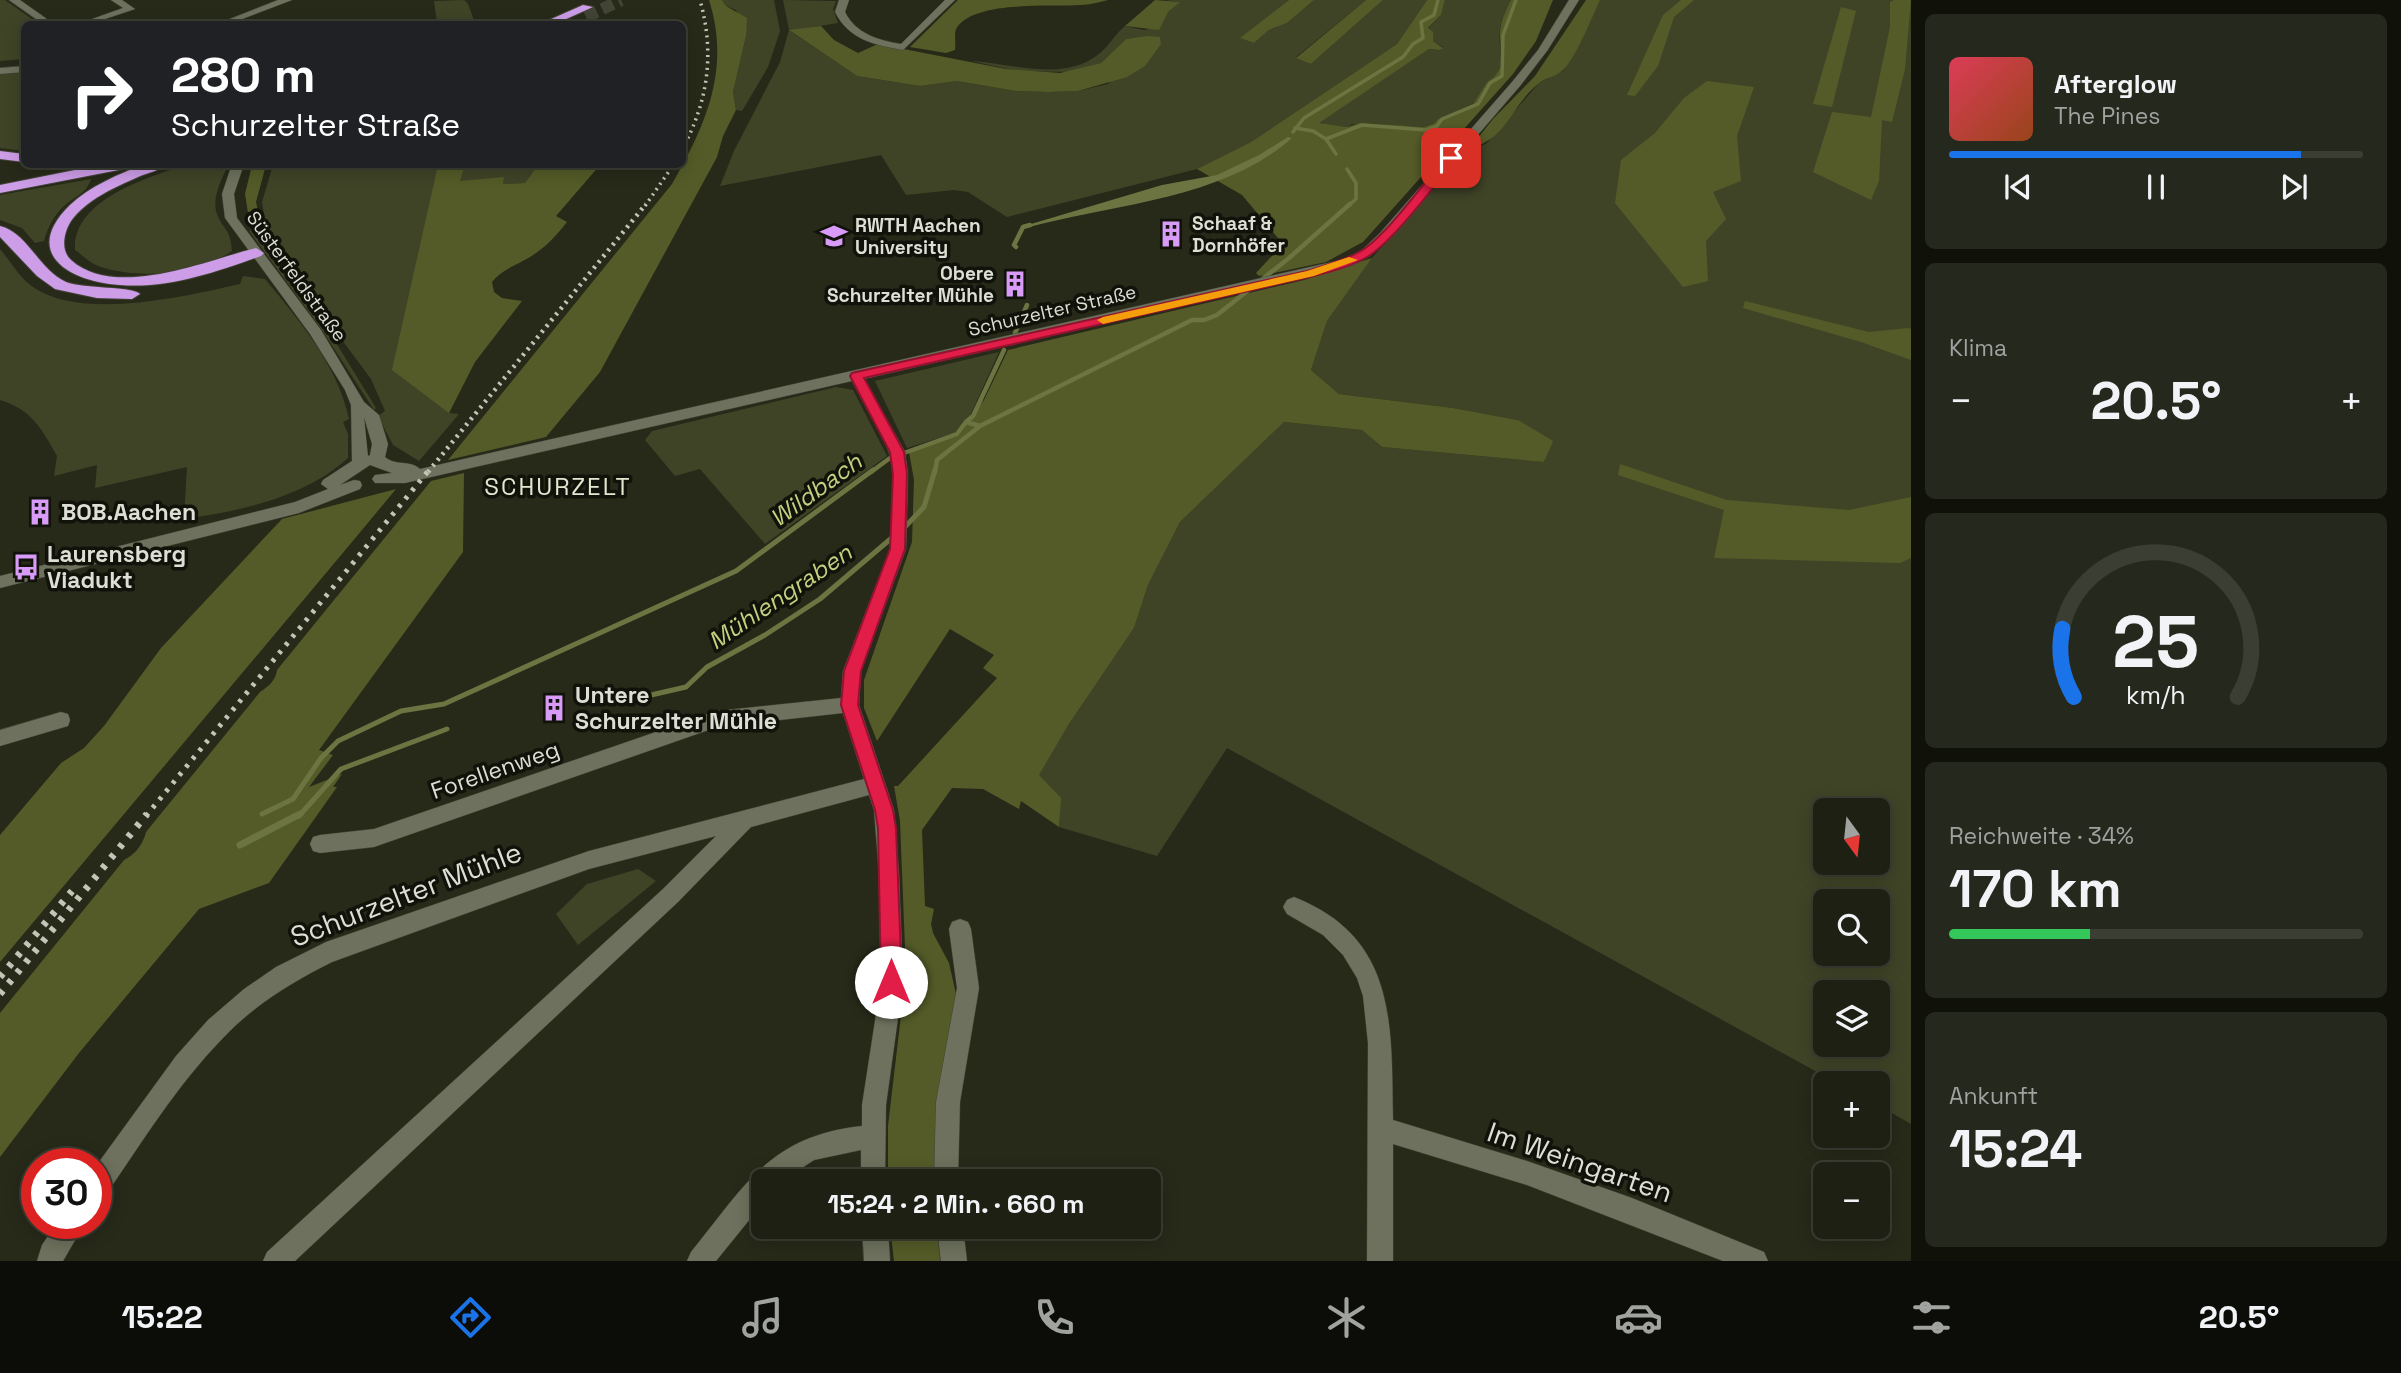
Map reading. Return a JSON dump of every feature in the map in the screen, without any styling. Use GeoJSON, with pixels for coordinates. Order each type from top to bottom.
{"type":"FeatureCollection","features":[{"type":"Feature","properties":{"kind":"highway"},"geometry":{"type":"LineString","coordinates":[[556,21],[586,12],[572,21]]}},
{"type":"Feature","properties":{"kind":"highway"},"geometry":{"type":"LineString","coordinates":[[0,155],[21,158]]}},
{"type":"Feature","properties":{"kind":"highway"},"geometry":{"type":"LineString","coordinates":[[0,179],[62,168]]}},
{"type":"Feature","properties":{"kind":"highway"},"geometry":{"type":"LineString","coordinates":[[0,189],[108,168]]}},
{"type":"Feature","properties":{"kind":"highway"},"geometry":{"type":"LineString","coordinates":[[150,168],[110,184],[69,214],[56,239],[58,254],[64,261],[73,268],[99,278],[149,280],[260,259]]}},
{"type":"Feature","properties":{"kind":"highway"},"geometry":{"type":"LineString","coordinates":[[0,230],[22,247],[45,276],[68,287],[100,293],[143,293],[188,287],[260,259]]}},
{"type":"Feature","properties":{"kind":"street"},"geometry":{"type":"LineString","coordinates":[[14,0],[45,21]]}},
{"type":"Feature","properties":{"kind":"street"},"geometry":{"type":"LineString","coordinates":[[92,21],[134,8],[116,0]]}},
{"type":"Feature","properties":{"kind":"street"},"geometry":{"type":"LineString","coordinates":[[230,21],[287,0]]}},
{"type":"Feature","properties":{"kind":"street"},"geometry":{"type":"LineString","coordinates":[[844,0],[840,12],[848,26],[873,41],[903,47],[950,0]]}},
{"type":"Feature","properties":{"kind":"street","name":"Schurzelter Straße"},"geometry":{"type":"LineString","coordinates":[[381,468],[405,478],[1279,281],[1349,261],[1366,253],[1384,236],[1517,84],[1542,51],[1574,0]]}},
{"type":"Feature","properties":{"kind":"street"},"geometry":{"type":"LineString","coordinates":[[0,69],[21,67]]}},
{"type":"Feature","properties":{"kind":"street","name":"Süsterfeldstraße"},"geometry":{"type":"LineString","coordinates":[[237,168],[228,194],[228,209],[260,259],[328,352],[352,390],[358,405],[372,415],[380,444],[381,468]]}},
{"type":"Feature","properties":{"kind":"street"},"geometry":{"type":"LineString","coordinates":[[856,376],[898,456],[900,528],[898,549],[852,671],[849,705],[876,785],[887,828],[891,982],[872,1138],[873,1169]]}},
{"type":"Feature","properties":{"kind":"street","name":"Süsterfeldstraße"},"geometry":{"type":"LineString","coordinates":[[358,405],[355,420],[361,450],[360,463]]}},
{"type":"Feature","properties":{"kind":"street"},"geometry":{"type":"LineString","coordinates":[[0,582],[256,518],[350,480],[360,463],[381,468],[367,485],[350,480]]}},
{"type":"Feature","properties":{"kind":"street","name":"Forellenweg"},"geometry":{"type":"LineString","coordinates":[[320,844],[374,838],[717,719],[849,705]]}},
{"type":"Feature","properties":{"kind":"street"},"geometry":{"type":"LineString","coordinates":[[0,738],[61,720]]}},
{"type":"Feature","properties":{"kind":"street","name":"Schurzelter Mühle"},"geometry":{"type":"LineString","coordinates":[[112,1165],[184,1064],[243,1005],[285,975],[326,953],[589,860],[876,785]]}},
{"type":"Feature","properties":{"kind":"street"},"geometry":{"type":"LineString","coordinates":[[276,1261],[671,895],[744,821]]}},
{"type":"Feature","properties":{"kind":"street"},"geometry":{"type":"LineString","coordinates":[[1294,907],[1317,916],[1337,932],[1370,982],[1378,1012],[1382,1129],[1380,1261]]}},
{"type":"Feature","properties":{"kind":"street"},"geometry":{"type":"LineString","coordinates":[[946,1169],[948,1102],[968,988],[960,929]]}},
{"type":"Feature","properties":{"kind":"street","name":"Im Weingarten"},"geometry":{"type":"LineString","coordinates":[[1382,1129],[1540,1178],[1632,1211],[1755,1261]]}},
{"type":"Feature","properties":{"kind":"street"},"geometry":{"type":"LineString","coordinates":[[779,1169],[792,1157],[853,1139],[872,1138]]}},
{"type":"Feature","properties":{"kind":"street"},"geometry":{"type":"LineString","coordinates":[[700,1261],[751,1198]]}},
{"type":"Feature","properties":{"kind":"street"},"geometry":{"type":"LineString","coordinates":[[50,1261],[51,1254],[61,1239]]}},
{"type":"Feature","properties":{"kind":"street"},"geometry":{"type":"LineString","coordinates":[[876,1239],[877,1261]]}},
{"type":"Feature","properties":{"kind":"street"},"geometry":{"type":"LineString","coordinates":[[951,1239],[954,1261]]}},
{"type":"Feature","properties":{"kind":"shaded area"},"geometry":{"type":"Polygon","coordinates":[[[0,0],[5,0],[35,21],[21,21],[21,59],[0,61],[0,0]]]}},
{"type":"Feature","properties":{"kind":"shaded area"},"geometry":{"type":"Polygon","coordinates":[[[464,0],[474,21],[437,21],[434,1],[464,0]]]}},
{"type":"Feature","properties":{"kind":"shaded area"},"geometry":{"type":"Polygon","coordinates":[[[709,0],[722,0],[726,6],[747,18],[746,36],[733,92],[736,110],[723,136],[717,157],[600,372],[546,437],[448,460],[672,184],[680,168],[686,168],[686,157],[712,95],[716,73],[715,25],[709,0]]]}},
{"type":"Feature","properties":{"kind":"shaded area"},"geometry":{"type":"Polygon","coordinates":[[[722,0],[774,0],[780,31],[768,67],[742,111],[736,110],[733,92],[746,36],[736,10],[726,6],[722,0]]]}},
{"type":"Feature","properties":{"kind":"shaded area"},"geometry":{"type":"Polygon","coordinates":[[[783,0],[836,1],[833,9],[838,23],[790,31],[857,76],[920,86],[957,81],[1016,91],[1049,92],[1078,91],[1108,84],[1147,36],[1126,39],[1101,63],[1070,72],[1017,71],[971,61],[1036,69],[1069,68],[1085,63],[1099,54],[1125,26],[1144,30],[1159,26],[1179,2],[1165,0],[1289,0],[1241,38],[1254,43],[1269,30],[1287,23],[1314,0],[1366,0],[1296,57],[1311,64],[1383,0],[1427,0],[1397,44],[1251,142],[1197,169],[1007,217],[968,192],[954,190],[906,195],[881,155],[720,186],[734,151],[780,62],[789,30],[783,0]]]}},
{"type":"Feature","properties":{"kind":"shaded area"},"geometry":{"type":"Polygon","coordinates":[[[958,0],[1108,0],[1084,5],[1013,7],[978,13],[956,29],[955,50],[946,53],[910,47],[958,0]]]}},
{"type":"Feature","properties":{"kind":"shaded area"},"geometry":{"type":"Polygon","coordinates":[[[1155,0],[1180,2],[1168,12],[1159,30],[1125,26],[1155,0]]]}},
{"type":"Feature","properties":{"kind":"shaded area"},"geometry":{"type":"Polygon","coordinates":[[[1289,0],[1314,0],[1287,23],[1269,30],[1254,43],[1240,38],[1289,0]]]}},
{"type":"Feature","properties":{"kind":"shaded area"},"geometry":{"type":"Polygon","coordinates":[[[1366,0],[1383,0],[1311,64],[1296,58],[1366,0]]]}},
{"type":"Feature","properties":{"kind":"shaded area"},"geometry":{"type":"Polygon","coordinates":[[[1427,0],[1445,0],[1441,15],[1428,28],[1433,32],[1433,41],[1443,48],[1429,49],[1319,123],[1347,127],[1360,123],[1423,127],[1473,104],[1487,82],[1501,67],[1502,19],[1511,0],[1553,0],[1536,41],[1513,74],[1363,242],[1326,262],[1259,276],[1256,273],[1283,244],[1242,195],[1197,169],[1251,142],[1397,44],[1427,0]]]}},
{"type":"Feature","properties":{"kind":"shaded area"},"geometry":{"type":"Polygon","coordinates":[[[1445,0],[1511,0],[1500,27],[1501,67],[1487,82],[1473,104],[1423,127],[1352,124],[1347,127],[1318,123],[1429,49],[1440,50],[1443,47],[1433,41],[1428,29],[1441,15],[1445,0]]]}},
{"type":"Feature","properties":{"kind":"shaded area"},"geometry":{"type":"Polygon","coordinates":[[[1586,0],[1600,0],[1578,48],[1567,65],[1529,93],[1501,130],[1482,144],[1469,149],[1493,119],[1535,76],[1586,0]]]}},
{"type":"Feature","properties":{"kind":"shaded area"},"geometry":{"type":"Polygon","coordinates":[[[1600,0],[1911,0],[1911,1124],[1890,1112],[1890,1071],[1815,1071],[1227,748],[1157,856],[1059,827],[1060,798],[1038,776],[1069,724],[1134,628],[1148,585],[1180,522],[1284,422],[1362,430],[1382,447],[1545,462],[1518,420],[1453,408],[1339,394],[1311,370],[1327,321],[1372,258],[1469,149],[1486,144],[1539,83],[1563,71],[1600,0]]]}},
{"type":"Feature","properties":{"kind":"shaded area"},"geometry":{"type":"Polygon","coordinates":[[[1681,0],[1694,0],[1674,17],[1658,66],[1635,96],[1627,95],[1663,15],[1681,0]]]}},
{"type":"Feature","properties":{"kind":"shaded area"},"geometry":{"type":"Polygon","coordinates":[[[1911,0],[1905,69],[1892,122],[1882,120],[1879,181],[1871,200],[1813,172],[1832,112],[1871,117],[1890,27],[1890,2],[1911,0]]]}},
{"type":"Feature","properties":{"kind":"shaded area"},"geometry":{"type":"Polygon","coordinates":[[[1841,7],[1856,11],[1832,107],[1813,104],[1841,7]]]}},
{"type":"Feature","properties":{"kind":"shaded area"},"geometry":{"type":"Polygon","coordinates":[[[821,26],[834,40],[858,53],[878,44],[1006,69],[1060,73],[1101,63],[1126,39],[1160,37],[1161,44],[1145,66],[1127,77],[1078,91],[1016,91],[957,81],[920,86],[857,76],[789,30],[821,26]]]}},
{"type":"Feature","properties":{"kind":"shaded area"},"geometry":{"type":"Polygon","coordinates":[[[21,72],[21,151],[0,148],[0,74],[21,72]]]}},
{"type":"Feature","properties":{"kind":"shaded area"},"geometry":{"type":"Polygon","coordinates":[[[1707,81],[1754,87],[1737,136],[1741,181],[1713,192],[1726,219],[1706,241],[1708,281],[1683,287],[1615,203],[1621,160],[1655,133],[1684,98],[1707,81]]]}},
{"type":"Feature","properties":{"kind":"shaded area"},"geometry":{"type":"Polygon","coordinates":[[[1288,137],[1292,138],[1264,159],[1233,175],[1200,187],[1130,205],[1021,227],[1162,185],[1217,175],[1259,155],[1288,137]]]}},
{"type":"Feature","properties":{"kind":"shaded area"},"geometry":{"type":"Polygon","coordinates":[[[177,168],[227,168],[215,202],[217,214],[228,233],[232,251],[218,259],[185,270],[149,274],[98,266],[75,250],[77,232],[86,217],[99,204],[115,193],[177,168]]]}},
{"type":"Feature","properties":{"kind":"shaded area"},"geometry":{"type":"Polygon","coordinates":[[[251,168],[265,168],[256,202],[258,211],[248,213],[245,194],[251,168]]]}},
{"type":"Feature","properties":{"kind":"shaded area"},"geometry":{"type":"Polygon","coordinates":[[[272,168],[536,168],[525,183],[503,184],[449,413],[459,414],[419,461],[393,445],[378,416],[385,411],[371,379],[258,227],[265,220],[262,202],[272,168]]]}},
{"type":"Feature","properties":{"kind":"shaded area"},"geometry":{"type":"Polygon","coordinates":[[[437,168],[464,168],[460,181],[504,177],[503,184],[525,183],[536,168],[597,168],[556,216],[567,222],[554,237],[492,282],[494,292],[502,298],[522,301],[475,362],[449,413],[392,370],[437,168]]]}},
{"type":"Feature","properties":{"kind":"shaded area"},"geometry":{"type":"Polygon","coordinates":[[[91,179],[83,191],[57,214],[44,241],[35,243],[22,228],[0,220],[0,195],[91,179]]]}},
{"type":"Feature","properties":{"kind":"shaded area"},"geometry":{"type":"Polygon","coordinates":[[[252,229],[327,328],[376,408],[374,410],[322,330],[249,231],[252,229]]]}},
{"type":"Feature","properties":{"kind":"shaded area"},"geometry":{"type":"Polygon","coordinates":[[[0,249],[21,276],[36,289],[57,298],[81,303],[136,303],[240,284],[243,276],[265,279],[316,344],[336,381],[349,419],[343,422],[348,434],[348,458],[312,483],[271,500],[228,512],[184,519],[187,467],[95,488],[97,465],[54,476],[57,456],[41,429],[20,409],[0,400],[0,249]]]}},
{"type":"Feature","properties":{"kind":"shaded area"},"geometry":{"type":"Polygon","coordinates":[[[1372,258],[1327,321],[1311,370],[1339,394],[1453,408],[1518,420],[1553,441],[1544,462],[1382,447],[1362,430],[1284,422],[1180,522],[1148,585],[1134,628],[1069,724],[1039,775],[1061,798],[1059,827],[1021,801],[1019,809],[983,789],[952,788],[922,830],[925,906],[934,909],[931,924],[933,933],[949,963],[956,994],[936,1169],[888,1169],[888,1126],[906,973],[900,821],[894,786],[898,786],[997,678],[983,668],[994,655],[950,629],[877,741],[864,708],[864,680],[912,542],[914,480],[909,452],[959,435],[984,400],[1008,350],[1304,280],[1372,258]]]}},
{"type":"Feature","properties":{"kind":"shaded area"},"geometry":{"type":"Polygon","coordinates":[[[1745,301],[1869,332],[1911,329],[1911,360],[1861,342],[1743,308],[1745,301]]]}},
{"type":"Feature","properties":{"kind":"shaded area"},"geometry":{"type":"Polygon","coordinates":[[[999,352],[970,416],[955,433],[907,448],[875,381],[999,352]]]}},
{"type":"Feature","properties":{"kind":"shaded area"},"geometry":{"type":"Polygon","coordinates":[[[836,387],[853,390],[887,456],[765,544],[700,469],[675,476],[645,440],[652,431],[836,387]]]}},
{"type":"Feature","properties":{"kind":"shaded area"},"geometry":{"type":"Polygon","coordinates":[[[1620,464],[1727,500],[1849,510],[1911,497],[1911,558],[1900,563],[1714,558],[1724,510],[1618,475],[1620,464]]]}},
{"type":"Feature","properties":{"kind":"shaded area"},"geometry":{"type":"Polygon","coordinates":[[[464,473],[463,552],[319,750],[333,755],[309,787],[342,774],[333,787],[337,787],[269,883],[199,909],[79,1053],[0,1157],[0,1013],[124,860],[138,848],[146,832],[260,692],[271,683],[277,670],[431,481],[464,473]]]}},
{"type":"Feature","properties":{"kind":"shaded area"},"geometry":{"type":"Polygon","coordinates":[[[396,489],[0,962],[0,835],[61,763],[84,748],[104,726],[161,648],[282,519],[396,489]]]}},
{"type":"Feature","properties":{"kind":"shaded area"},"geometry":{"type":"Polygon","coordinates":[[[638,869],[656,881],[578,945],[556,914],[587,884],[638,869]]]}},
{"type":"Feature","properties":{"kind":"shaded area"},"geometry":{"type":"Polygon","coordinates":[[[891,1239],[942,1239],[945,1261],[894,1261],[891,1239]]]}},
{"type":"Feature","properties":{"kind":"waterway","name":"Mühlengraben"},"geometry":{"type":"LineString","coordinates":[[1296,128],[1304,118],[1403,57],[1413,44],[1423,38],[1421,22],[1434,15],[1438,0]]}},
{"type":"Feature","properties":{"kind":"waterway","name":"Wildbach"},"geometry":{"type":"LineString","coordinates":[[1326,139],[1362,125],[1426,130],[1437,126],[1442,119],[1478,104],[1490,83],[1502,76],[1503,35],[1516,0]]}},
{"type":"Feature","properties":{"kind":"waterway","name":"Mühlengraben"},"geometry":{"type":"LineString","coordinates":[[1293,132],[1296,128]]}},
{"type":"Feature","properties":{"kind":"waterway"},"geometry":{"type":"LineString","coordinates":[[1296,128],[1313,131],[1326,139]]}},
{"type":"Feature","properties":{"kind":"waterway","name":"Wildbach"},"geometry":{"type":"LineString","coordinates":[[1326,139],[1336,154]]}},
{"type":"Feature","properties":{"kind":"waterway","name":"Wildbach"},"geometry":{"type":"LineString","coordinates":[[1347,169],[1356,183],[1356,199],[1348,206]]}},
{"type":"Feature","properties":{"kind":"waterway","name":"Wildbach"},"geometry":{"type":"LineString","coordinates":[[980,426],[1192,320],[1204,320],[1217,315],[1289,258],[1350,204]]}},
{"type":"Feature","properties":{"kind":"waterway","name":"Mühlengraben"},"geometry":{"type":"LineString","coordinates":[[1016,247],[1014,245],[1023,227],[1030,225]]}},
{"type":"Feature","properties":{"kind":"waterway"},"geometry":{"type":"LineString","coordinates":[[1015,333],[1027,305]]}},
{"type":"Feature","properties":{"kind":"waterway"},"geometry":{"type":"LineString","coordinates":[[966,422],[973,416],[1004,350]]}},
{"type":"Feature","properties":{"kind":"waterway","name":"Wildbach"},"geometry":{"type":"LineString","coordinates":[[871,472],[890,458],[957,434],[966,422]]}},
{"type":"Feature","properties":{"kind":"waterway","name":"Wildbach"},"geometry":{"type":"LineString","coordinates":[[966,422],[980,426]]}},
{"type":"Feature","properties":{"kind":"waterway","name":"Mühlengraben"},"geometry":{"type":"LineString","coordinates":[[935,472],[937,460],[980,426]]}},
{"type":"Feature","properties":{"kind":"waterway","name":"Wildbach"},"geometry":{"type":"LineString","coordinates":[[262,814],[293,799],[321,758],[338,741],[401,711],[444,704],[736,571],[873,470]]}},
{"type":"Feature","properties":{"kind":"waterway","name":"Mühlengraben"},"geometry":{"type":"LineString","coordinates":[[902,530],[924,507],[935,470]]}},
{"type":"Feature","properties":{"kind":"waterway","name":"Mühlengraben"},"geometry":{"type":"LineString","coordinates":[[625,701],[686,687],[707,667],[765,635],[820,599],[894,536]]}},
{"type":"Feature","properties":{"kind":"waterway","name":"Mühlengraben"},"geometry":{"type":"LineString","coordinates":[[299,816],[341,769],[447,729]]}},
{"type":"Feature","properties":{"kind":"waterway","name":"Mühlengraben"},"geometry":{"type":"LineString","coordinates":[[240,845],[300,814]]}},
{"type":"Feature","properties":{"kind":"tunnel"},"geometry":{"type":"LineString","coordinates":[[586,17],[621,0]]}},
{"type":"Feature","properties":{"kind":"railway"},"geometry":{"type":"LineString","coordinates":[[686,142],[703,95],[708,58],[705,20],[700,0]]}},
{"type":"Feature","properties":{"kind":"railway"},"geometry":{"type":"LineString","coordinates":[[645,206],[671,168]]}},
{"type":"Feature","properties":{"kind":"railway"},"geometry":{"type":"LineString","coordinates":[[428,472],[646,204]]}},
{"type":"Feature","properties":{"kind":"railway"},"geometry":{"type":"LineString","coordinates":[[146,816],[429,470]]}},
{"type":"Feature","properties":{"kind":"railway"},"geometry":{"type":"LineString","coordinates":[[0,994],[147,814]]}},
{"type":"Feature","properties":{"kind":"railway"},"geometry":{"type":"LineString","coordinates":[[0,977],[72,891]]}},
{"type":"Feature","properties":{"kind":"slow traffic"},"geometry":{"type":"LineString","coordinates":[[1103,320],[1310,273],[1353,260]]}},
{"type":"Feature","properties":{"kind":"place","name":"Schaaf & Dornhöfer"},"geometry":{"type":"Point","coordinates":[1171,234]}},
{"type":"Feature","properties":{"kind":"place","name":"RWTH Aachen University"},"geometry":{"type":"Point","coordinates":[834,236]}},
{"type":"Feature","properties":{"kind":"place","name":"Obere Schurzelter Mühle"},"geometry":{"type":"Point","coordinates":[1015,284]}},
{"type":"Feature","properties":{"kind":"place","name":"BOB.Aachen"},"geometry":{"type":"Point","coordinates":[40,512]}},
{"type":"Feature","properties":{"kind":"place","name":"Laurensberg Viadukt"},"geometry":{"type":"Point","coordinates":[26,567]}},
{"type":"Feature","properties":{"kind":"place","name":"Untere Schurzelter Mühle"},"geometry":{"type":"Point","coordinates":[554,708]}},
{"type":"Feature","properties":{"kind":"district","name":"SCHURZELT"},"geometry":{"type":"Point","coordinates":[558,487]}},
{"type":"Feature","properties":{"kind":"route"},"geometry":{"type":"LineString","coordinates":[[891,982],[887,828],[870,763],[849,705],[849,691],[852,671],[898,549],[900,474],[897,452],[856,376],[1310,273],[1349,261],[1366,253],[1384,236],[1451,158]]}}]}
